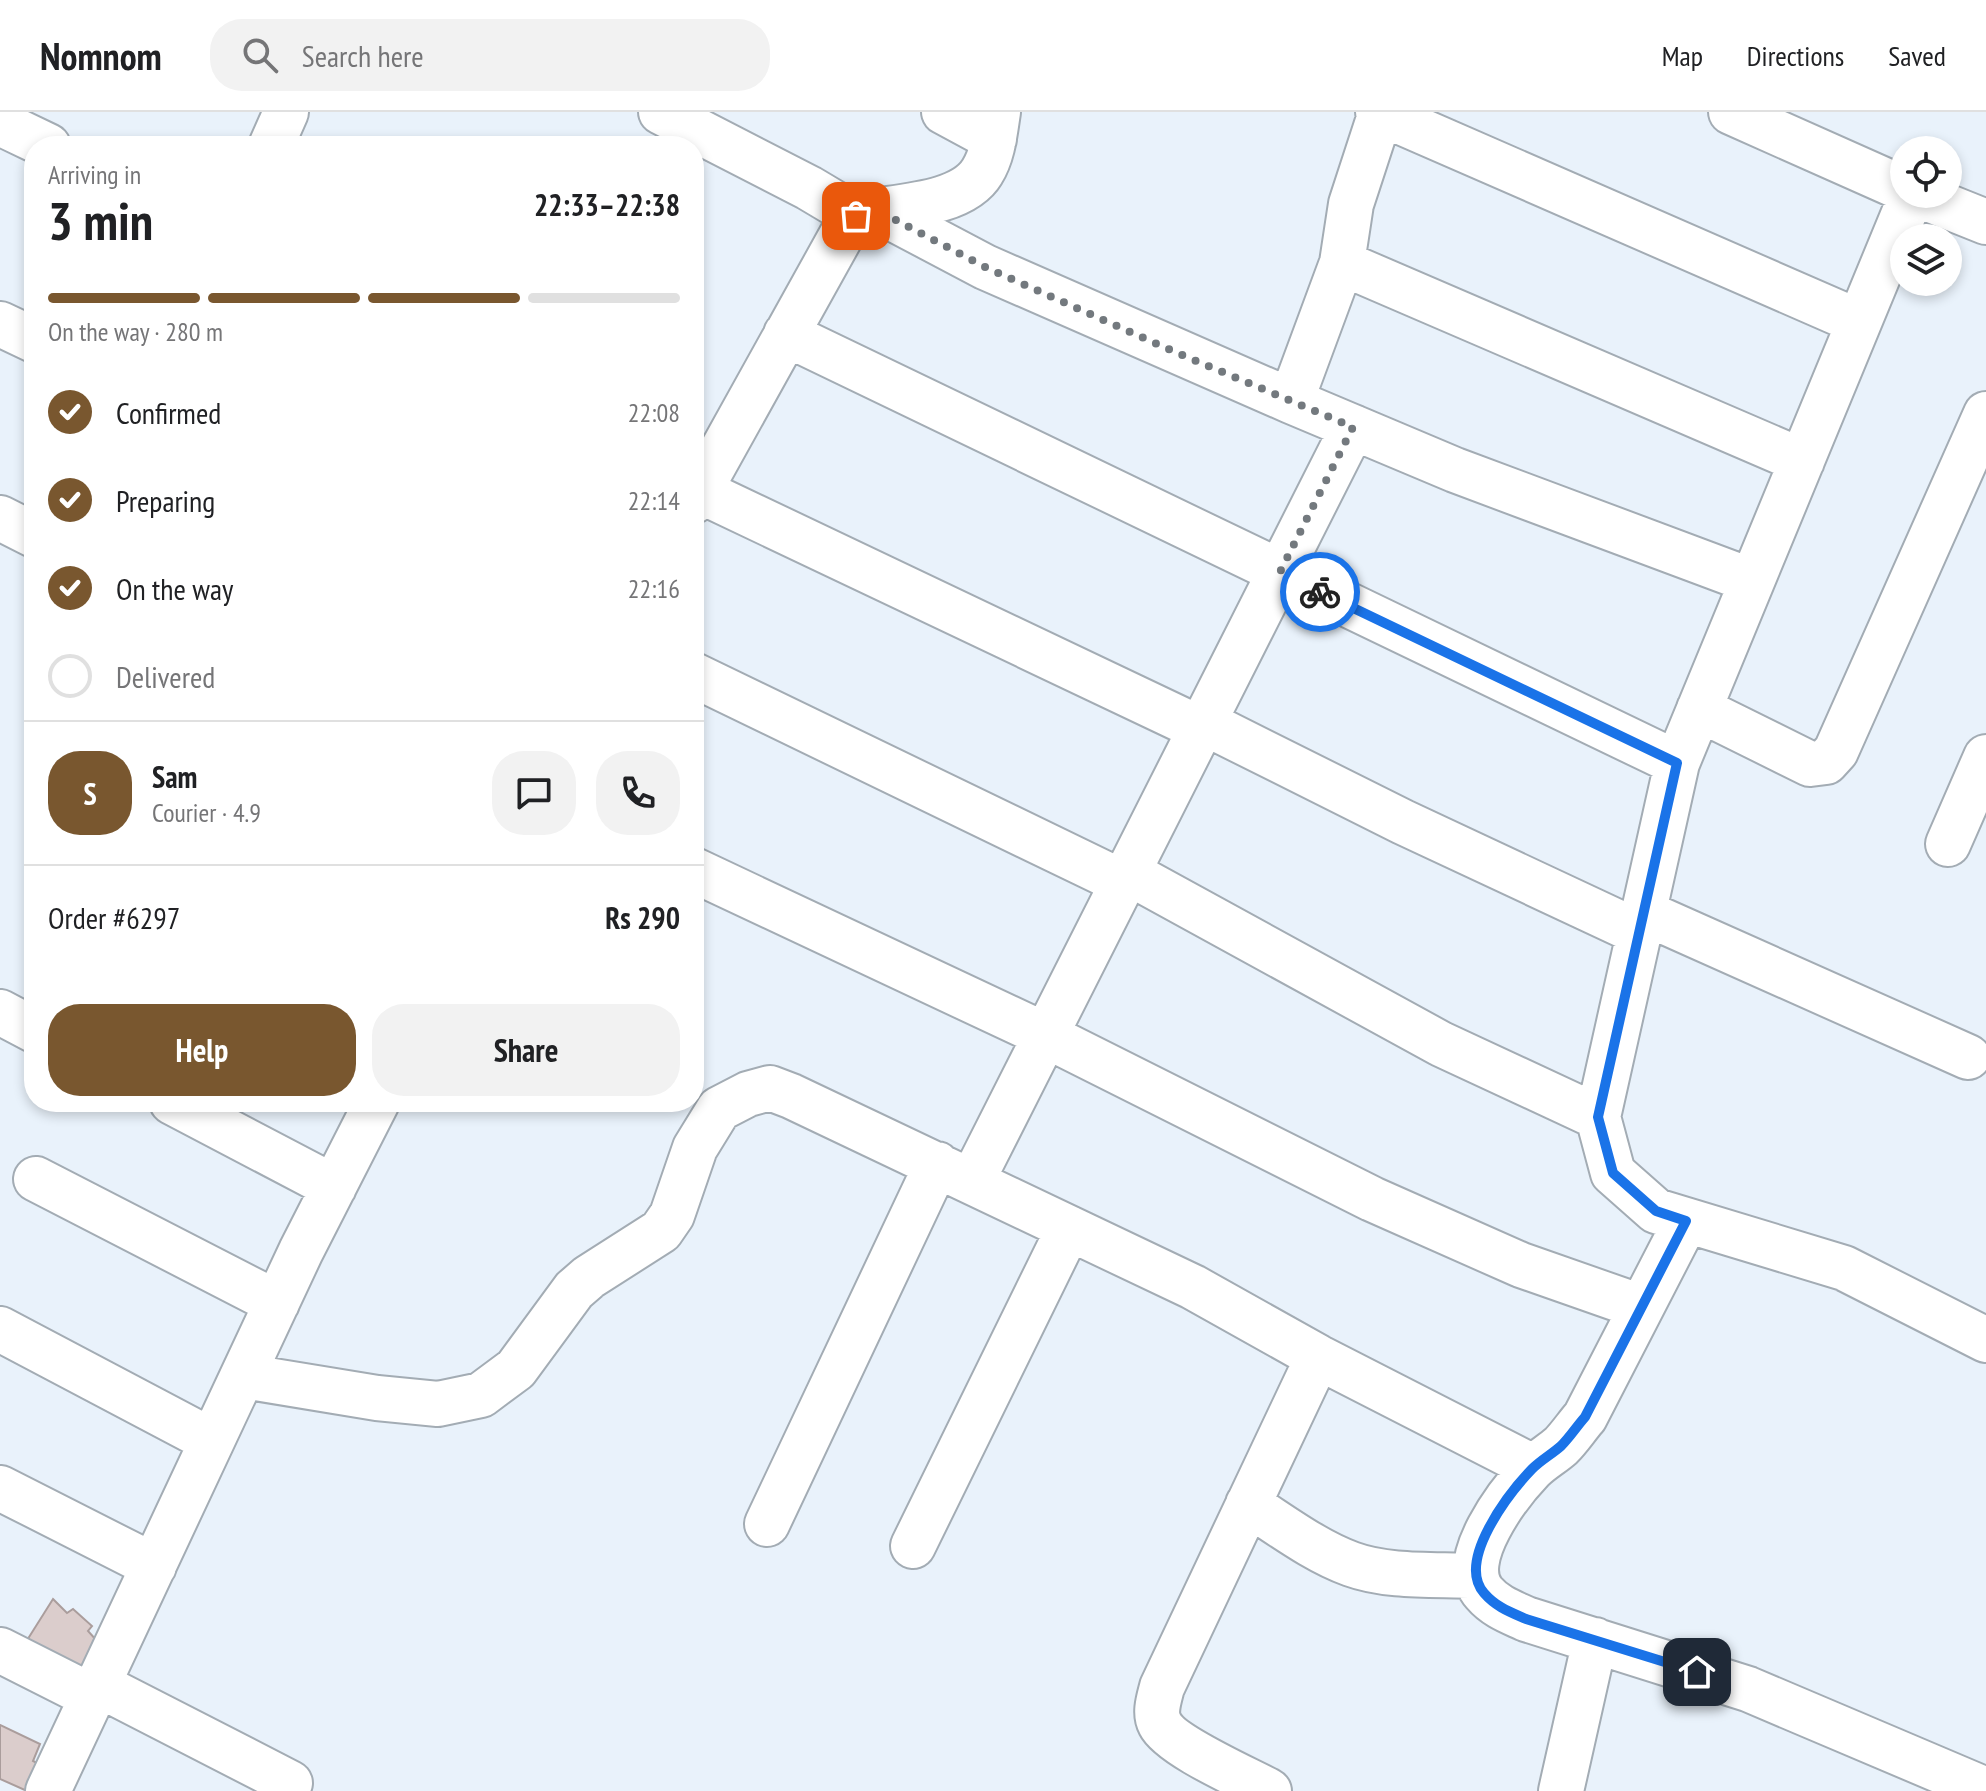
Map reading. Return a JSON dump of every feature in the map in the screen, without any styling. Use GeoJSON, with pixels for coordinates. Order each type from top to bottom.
{"type":"FeatureCollection","features":[{"type":"Feature","properties":{"kind":"street"},"geometry":{"type":"LineString","coordinates":[[275,136],[286,112]]}},
{"type":"Feature","properties":{"kind":"street"},"geometry":{"type":"LineString","coordinates":[[661,112],[809,188],[1291,401],[1455,470],[1752,581]]}},
{"type":"Feature","properties":{"kind":"street"},"geometry":{"type":"LineString","coordinates":[[704,479],[850,220],[866,213],[951,197],[974,184],[985,169],[996,126],[944,112]]}},
{"type":"Feature","properties":{"kind":"street"},"geometry":{"type":"LineString","coordinates":[[1291,401],[1342,263],[1351,204],[1380,112],[1859,322]]}},
{"type":"Feature","properties":{"kind":"street"},"geometry":{"type":"LineString","coordinates":[[1731,112],[1890,183]]}},
{"type":"Feature","properties":{"kind":"street"},"geometry":{"type":"LineString","coordinates":[[0,123],[27,136]]}},
{"type":"Feature","properties":{"kind":"street"},"geometry":{"type":"LineString","coordinates":[[1908,208],[1677,763],[1598,1117],[1613,1173],[1656,1211],[1844,1268],[1986,1340]]}},
{"type":"Feature","properties":{"kind":"street"},"geometry":{"type":"LineString","coordinates":[[1950,208],[1986,222]]}},
{"type":"Feature","properties":{"kind":"street"},"geometry":{"type":"LineString","coordinates":[[1342,263],[1802,461]]}},
{"type":"Feature","properties":{"kind":"street"},"geometry":{"type":"LineString","coordinates":[[0,324],[24,335]]}},
{"type":"Feature","properties":{"kind":"street"},"geometry":{"type":"LineString","coordinates":[[786,334],[1677,763]]}},
{"type":"Feature","properties":{"kind":"street"},"geometry":{"type":"LineString","coordinates":[[1699,709],[1810,764],[1826,762],[1836,751],[1986,414]]}},
{"type":"Feature","properties":{"kind":"street"},"geometry":{"type":"LineString","coordinates":[[767,1524],[954,1173],[1045,1035],[1353,427]]}},
{"type":"Feature","properties":{"kind":"street"},"geometry":{"type":"LineString","coordinates":[[704,497],[1203,726],[1403,822],[1968,1057]]}},
{"type":"Feature","properties":{"kind":"street"},"geometry":{"type":"LineString","coordinates":[[0,518],[24,530]]}},
{"type":"Feature","properties":{"kind":"street"},"geometry":{"type":"LineString","coordinates":[[704,680],[1126,878],[1441,1044],[1598,1117]]}},
{"type":"Feature","properties":{"kind":"street"},"geometry":{"type":"LineString","coordinates":[[1948,844],[1986,757]]}},
{"type":"Feature","properties":{"kind":"street"},"geometry":{"type":"LineString","coordinates":[[704,875],[1045,1035],[1372,1199],[1521,1265],[1641,1307]]}},
{"type":"Feature","properties":{"kind":"street"},"geometry":{"type":"LineString","coordinates":[[0,1012],[24,1025]]}},
{"type":"Feature","properties":{"kind":"street"},"geometry":{"type":"LineString","coordinates":[[243,1376],[377,1398],[438,1404],[481,1395],[516,1369],[574,1290],[661,1231],[672,1215],[695,1148],[719,1109],[748,1094],[770,1088],[1193,1287],[1318,1357],[1533,1467]]}},
{"type":"Feature","properties":{"kind":"street"},"geometry":{"type":"LineString","coordinates":[[191,1112],[334,1187]]}},
{"type":"Feature","properties":{"kind":"street"},"geometry":{"type":"LineString","coordinates":[[48,1791],[277,1303],[372,1112]]}},
{"type":"Feature","properties":{"kind":"street"},"geometry":{"type":"LineString","coordinates":[[36,1179],[277,1303]]}},
{"type":"Feature","properties":{"kind":"street"},"geometry":{"type":"LineString","coordinates":[[1686,1221],[1585,1417],[1562,1445],[1533,1467],[1491,1524],[1477,1555],[1476,1576],[1482,1592],[1501,1608],[1526,1619],[1748,1689],[1986,1790]]}},
{"type":"Feature","properties":{"kind":"street"},"geometry":{"type":"LineString","coordinates":[[913,1546],[1069,1228]]}},
{"type":"Feature","properties":{"kind":"street"},"geometry":{"type":"LineString","coordinates":[[0,1329],[212,1441]]}},
{"type":"Feature","properties":{"kind":"street"},"geometry":{"type":"LineString","coordinates":[[1269,1791],[1176,1740],[1160,1724],[1157,1707],[1162,1687],[1318,1357]]}},
{"type":"Feature","properties":{"kind":"street"},"geometry":{"type":"LineString","coordinates":[[0,1488],[154,1566]]}},
{"type":"Feature","properties":{"kind":"street"},"geometry":{"type":"LineString","coordinates":[[1248,1504],[1331,1556],[1354,1565],[1386,1571],[1476,1576]]}},
{"type":"Feature","properties":{"kind":"street"},"geometry":{"type":"LineString","coordinates":[[1561,1791],[1595,1640]]}},
{"type":"Feature","properties":{"kind":"street"},"geometry":{"type":"LineString","coordinates":[[0,1650],[96,1691],[290,1783]]}},
{"type":"Feature","properties":{"kind":"building"},"geometry":{"type":"Polygon","coordinates":[[[53,1599],[67,1613],[73,1609],[92,1626],[88,1631],[97,1641],[83,1675],[24,1645],[53,1599]]]}},
{"type":"Feature","properties":{"kind":"building"},"geometry":{"type":"Polygon","coordinates":[[[0,1725],[40,1744],[33,1761],[39,1764],[27,1791],[0,1779],[0,1725]]]}},
{"type":"Feature","properties":{"kind":"way so far"},"geometry":{"type":"LineString","coordinates":[[856,216],[877,210],[985,267],[1353,427],[1280,572],[1320,592]]}},
{"type":"Feature","properties":{"kind":"route"},"geometry":{"type":"LineString","coordinates":[[1320,592],[1677,763],[1598,1117],[1613,1173],[1656,1211],[1686,1221],[1585,1417],[1562,1445],[1533,1467],[1491,1524],[1477,1555],[1476,1576],[1482,1592],[1501,1608],[1526,1619],[1697,1672]]}}]}
